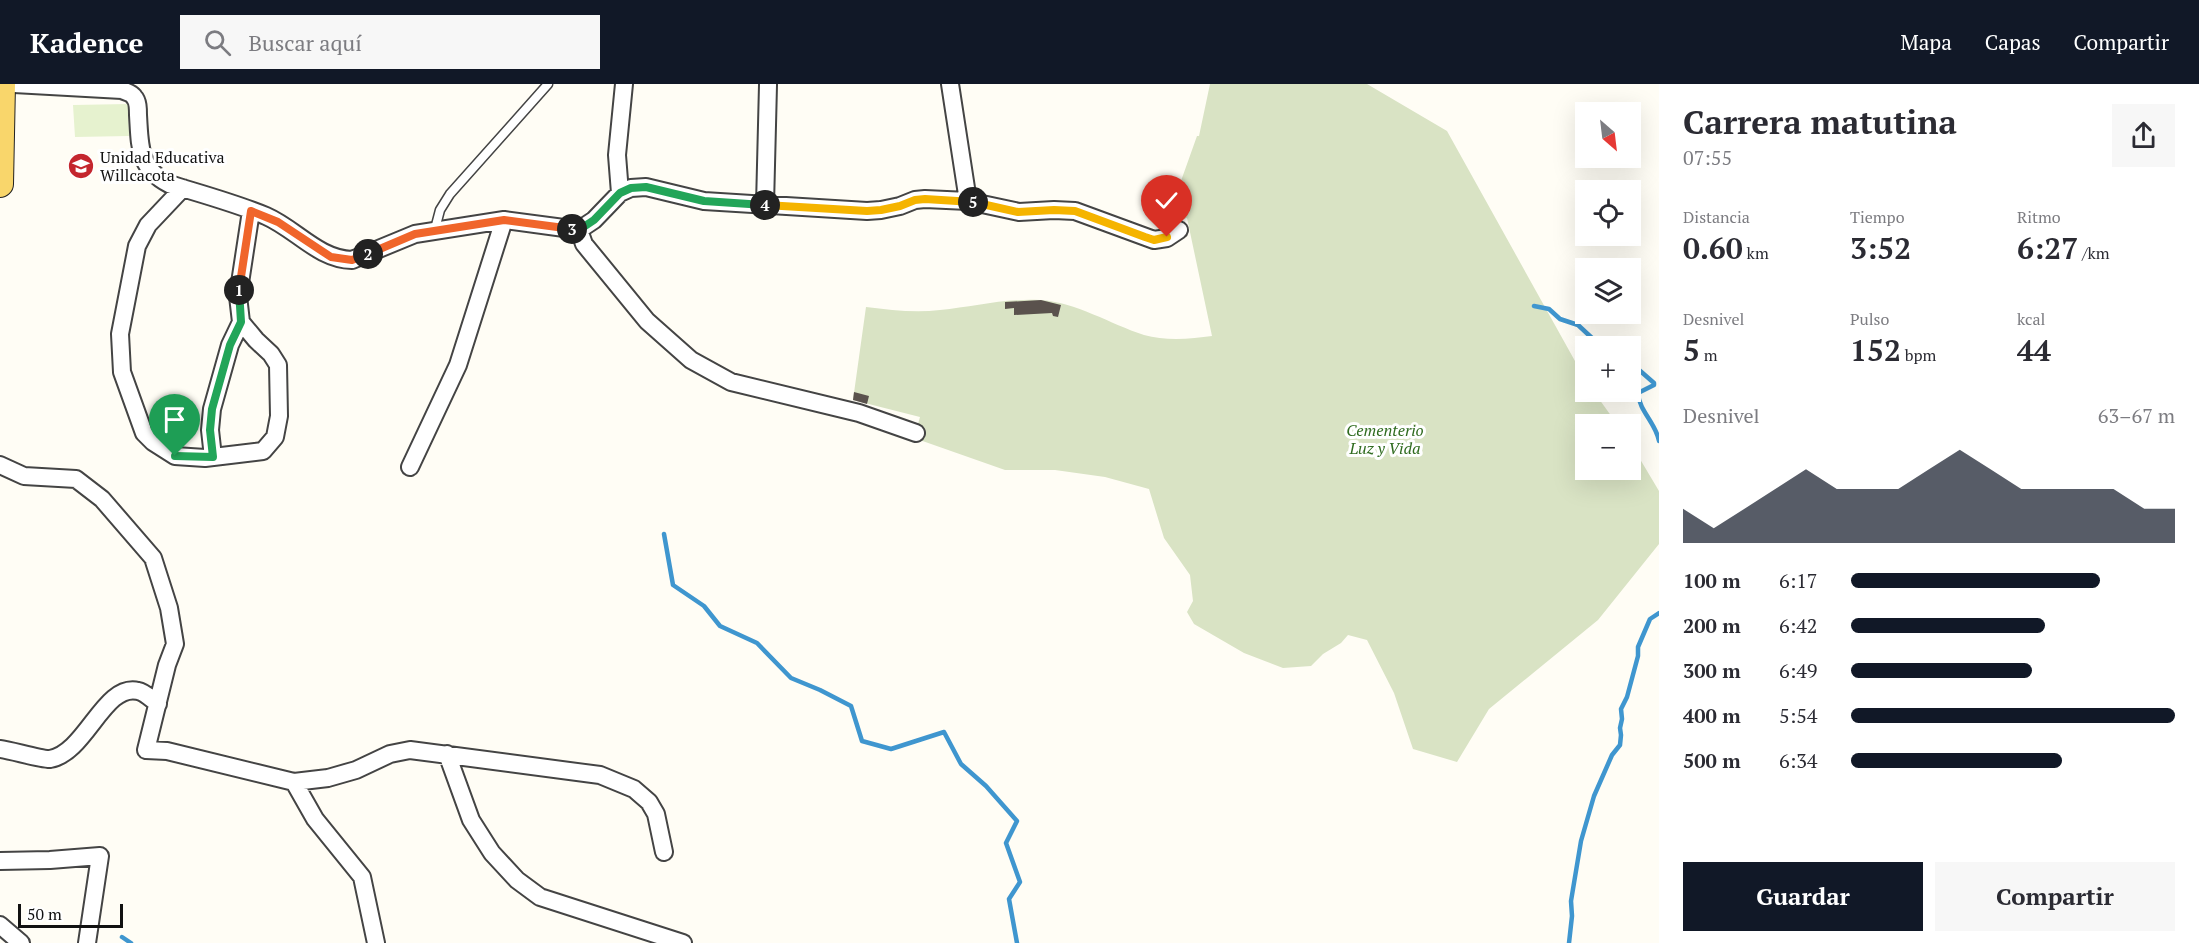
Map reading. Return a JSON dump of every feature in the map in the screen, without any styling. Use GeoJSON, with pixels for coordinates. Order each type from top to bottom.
{"type":"FeatureCollection","features":[{"type":"Feature","properties":{"kind":"main road"},"geometry":{"type":"LineString","coordinates":[[0,184],[2,84]]}},
{"type":"Feature","properties":{"kind":"street"},"geometry":{"type":"LineString","coordinates":[[14,84],[119,87],[135,97],[140,149],[150,170],[157,177],[278,222],[320,251],[342,260],[352,260],[398,240],[435,229],[504,220],[579,230],[594,220],[620,193],[631,188],[646,187],[704,201],[867,211],[900,206],[915,200],[968,201],[1018,212],[1075,211],[1154,240],[1167,237],[1179,230]]}},
{"type":"Feature","properties":{"kind":"street"},"geometry":{"type":"LineString","coordinates":[[620,193],[617,155],[624,84]]}},
{"type":"Feature","properties":{"kind":"street"},"geometry":{"type":"LineString","coordinates":[[950,84],[968,201]]}},
{"type":"Feature","properties":{"kind":"street"},"geometry":{"type":"LineString","coordinates":[[765,205],[768,85]]}},
{"type":"Feature","properties":{"kind":"street"},"geometry":{"type":"LineString","coordinates":[[183,188],[148,225],[137,246],[120,334],[122,372],[144,433],[153,442],[175,456],[213,457],[263,451],[275,437],[279,416],[278,366],[271,354],[241,322]]}},
{"type":"Feature","properties":{"kind":"street"},"geometry":{"type":"LineString","coordinates":[[213,457],[210,430],[212,409],[230,345],[241,322],[238,296],[251,211]]}},
{"type":"Feature","properties":{"kind":"street"},"geometry":{"type":"LineString","coordinates":[[410,467],[458,365],[504,220]]}},
{"type":"Feature","properties":{"kind":"street"},"geometry":{"type":"LineString","coordinates":[[579,230],[584,244],[646,321],[691,360],[731,382],[859,413],[916,433]]}},
{"type":"Feature","properties":{"kind":"street"},"geometry":{"type":"LineString","coordinates":[[0,465],[24,476],[76,479],[102,499],[153,558],[170,608],[175,644],[167,665],[146,750],[166,751],[294,782],[328,778],[356,770],[390,754],[410,750],[600,775],[634,789],[650,802],[656,814],[664,852]]}},
{"type":"Feature","properties":{"kind":"street"},"geometry":{"type":"LineString","coordinates":[[0,749],[49,759],[67,752],[84,736],[111,700],[126,692],[139,691],[158,704]]}},
{"type":"Feature","properties":{"kind":"street"},"geometry":{"type":"LineString","coordinates":[[447,754],[471,819],[492,853],[517,880],[540,897],[682,943]]}},
{"type":"Feature","properties":{"kind":"street"},"geometry":{"type":"LineString","coordinates":[[294,782],[315,819],[362,877],[376,943]]}},
{"type":"Feature","properties":{"kind":"street"},"geometry":{"type":"LineString","coordinates":[[0,861],[100,856],[87,943]]}},
{"type":"Feature","properties":{"kind":"street"},"geometry":{"type":"LineString","coordinates":[[0,926],[21,943]]}},
{"type":"Feature","properties":{"kind":"lane"},"geometry":{"type":"LineString","coordinates":[[435,229],[440,210],[450,194],[548,84]]}},
{"type":"Feature","properties":{"kind":"green space","name":"Cementerio Luz y Vida"},"geometry":{"type":"Polygon","coordinates":[[[1210,84],[1367,84],[1447,131],[1575,361],[1575,402],[1601,402],[1610,414],[1575,414],[1575,480],[1641,480],[1641,461],[1659,491],[1659,544],[1598,620],[1489,709],[1457,762],[1413,749],[1394,693],[1367,640],[1348,635],[1311,666],[1283,668],[1244,653],[1194,624],[1187,612],[1193,601],[1190,575],[1164,538],[1149,489],[1105,477],[1055,470],[1005,470],[914,438],[920,417],[853,400],[866,307],[931,311],[1002,301],[1040,300],[1080,309],[1152,337],[1178,339],[1212,336],[1187,218],[1166,223],[1197,136],[1199,136],[1210,84]]]}},
{"type":"Feature","properties":{"kind":"green space"},"geometry":{"type":"Polygon","coordinates":[[[128,104],[129,136],[75,137],[73,105],[128,104]]]}},
{"type":"Feature","properties":{"kind":"building"},"geometry":{"type":"Polygon","coordinates":[[[1041,300],[1061,305],[1058,317],[1053,316],[1052,313],[1014,315],[1014,308],[1005,309],[1005,302],[1041,300]]]}},
{"type":"Feature","properties":{"kind":"building"},"geometry":{"type":"Polygon","coordinates":[[[854,392],[869,396],[867,404],[853,400],[854,392]]]}},
{"type":"Feature","properties":{"kind":"waterway"},"geometry":{"type":"LineString","coordinates":[[1534,306],[1549,309],[1560,319],[1578,325],[1590,336]]}},
{"type":"Feature","properties":{"kind":"waterway"},"geometry":{"type":"LineString","coordinates":[[1641,372],[1654,383],[1641,392]]}},
{"type":"Feature","properties":{"kind":"waterway"},"geometry":{"type":"LineString","coordinates":[[1640,402],[1655,428],[1659,441]]}},
{"type":"Feature","properties":{"kind":"waterway"},"geometry":{"type":"LineString","coordinates":[[664,534],[673,585],[704,606],[720,626],[757,643],[791,678],[851,706],[862,741],[891,749],[944,732],[961,764],[986,786],[1017,821],[1006,843],[1020,882],[1009,899],[1017,943]]}},
{"type":"Feature","properties":{"kind":"waterway"},"geometry":{"type":"LineString","coordinates":[[1569,943],[1571,901],[1581,841],[1594,796],[1612,755],[1620,745],[1621,709],[1627,697],[1638,656],[1638,647],[1650,619],[1659,613]]}},
{"type":"Feature","properties":{"kind":"waterway"},"geometry":{"type":"LineString","coordinates":[[122,937],[131,943]]}},
{"type":"Feature","properties":{"kind":"place","name":"Unidad Educativa Willcacota"},"geometry":{"type":"Point","coordinates":[81,166]}},
{"type":"Feature","properties":{"kind":"route"},"geometry":{"type":"LineString","coordinates":[[175,456],[213,457],[210,430],[212,409],[230,345],[241,322],[238,296],[251,211],[278,222],[320,251],[342,260],[352,260],[398,240],[435,229],[504,220],[579,230],[594,220],[620,193],[631,188],[646,187],[704,201],[867,211],[881,210],[925,199],[968,201],[1018,212],[1075,211],[1154,240],[1167,237]]}}]}
